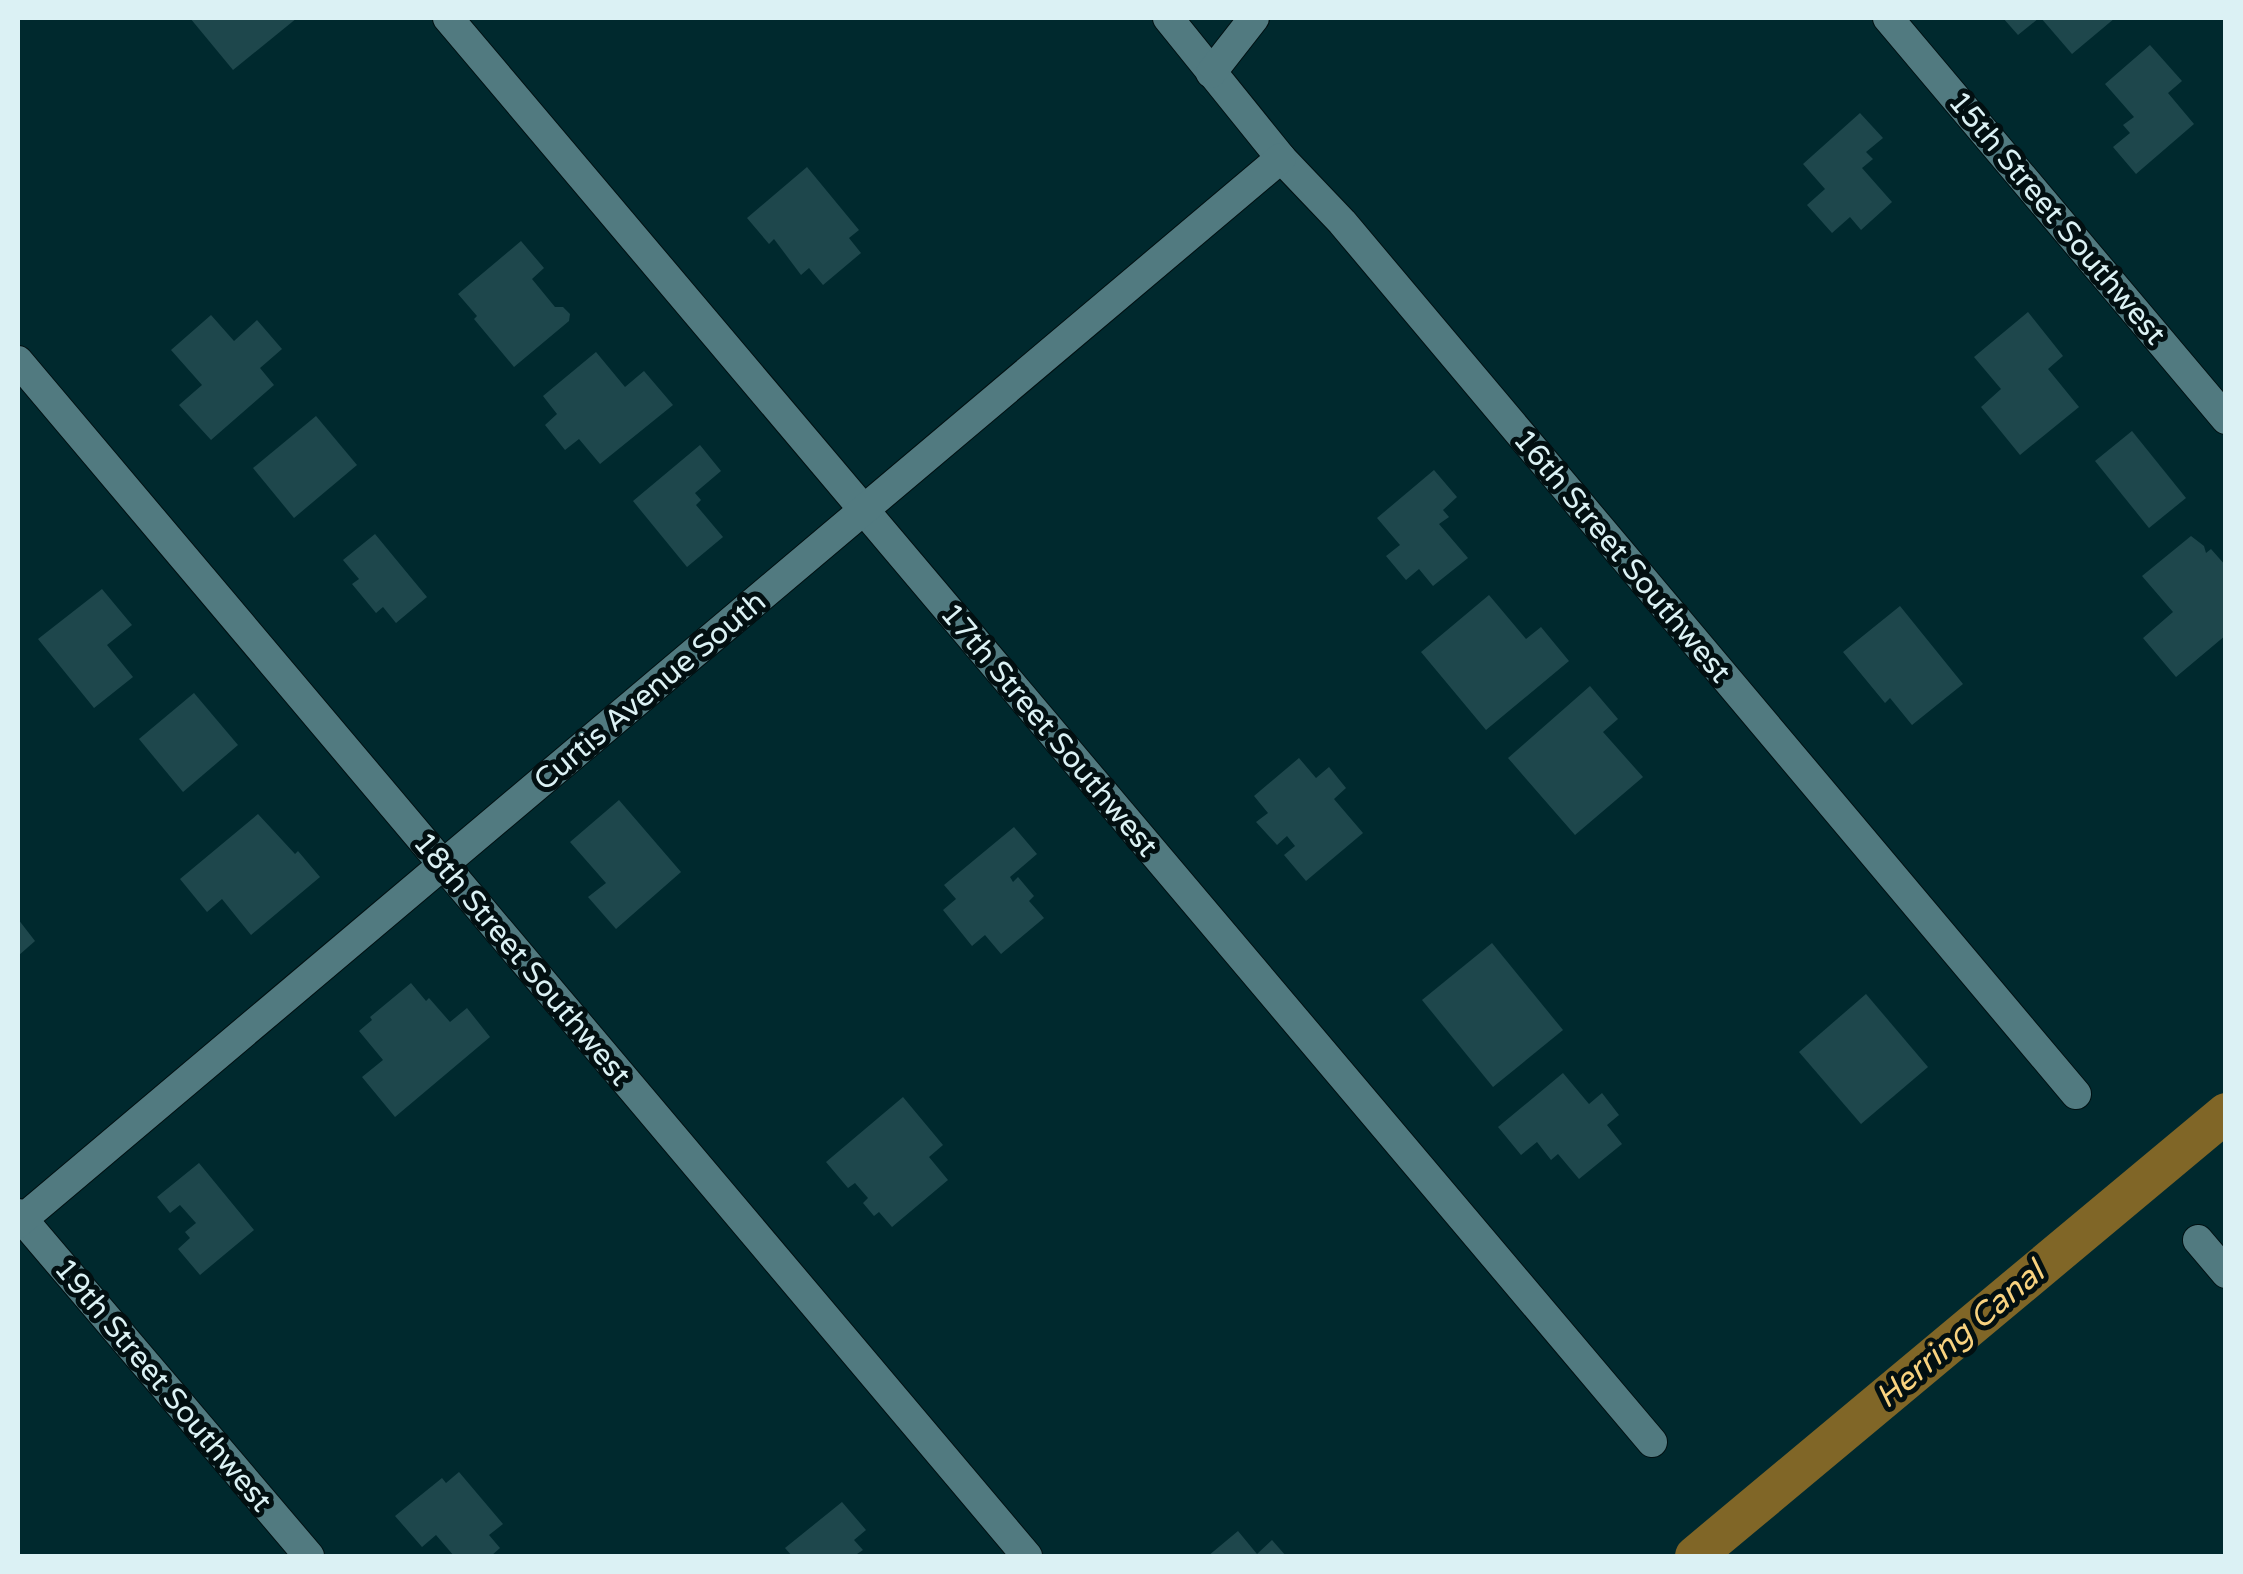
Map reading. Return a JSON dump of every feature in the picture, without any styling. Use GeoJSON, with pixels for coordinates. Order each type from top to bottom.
{"type":"FeatureCollection","features":[{"type":"Feature","properties":{"kind":"street","name":"17th Street Southwest"},"geometry":{"type":"LineString","coordinates":[[448,18],[1652,1442]]}},
{"type":"Feature","properties":{"kind":"street","name":"16th Street Southwest"},"geometry":{"type":"LineString","coordinates":[[1168,18],[1281,158],[1342,222],[2076,1094]]}},
{"type":"Feature","properties":{"kind":"street"},"geometry":{"type":"LineString","coordinates":[[1211,73],[1254,18]]}},
{"type":"Feature","properties":{"kind":"street","name":"15th Street Southwest"},"geometry":{"type":"LineString","coordinates":[[1888,18],[2226,420]]}},
{"type":"Feature","properties":{"kind":"street","name":"Curtis Avenue South"},"geometry":{"type":"LineString","coordinates":[[19,1219],[1281,158]]}},
{"type":"Feature","properties":{"kind":"street","name":"18th Street Southwest"},"geometry":{"type":"LineString","coordinates":[[18,361],[1026,1556]]}},
{"type":"Feature","properties":{"kind":"street","name":"19th Street Southwest"},"geometry":{"type":"LineString","coordinates":[[19,1219],[309,1556]]}},
{"type":"Feature","properties":{"kind":"street"},"geometry":{"type":"LineString","coordinates":[[2198,1240],[2226,1273]]}},
{"type":"Feature","properties":{"kind":"building"},"geometry":{"type":"Polygon","coordinates":[[[190,18],[297,18],[233,70],[190,18]]]}},
{"type":"Feature","properties":{"kind":"building"},"geometry":{"type":"Polygon","coordinates":[[[2003,18],[2039,18],[2018,35],[2003,18]]]}},
{"type":"Feature","properties":{"kind":"building"},"geometry":{"type":"Polygon","coordinates":[[[2041,18],[2115,18],[2072,54],[2041,18]]]}},
{"type":"Feature","properties":{"kind":"building"},"geometry":{"type":"Polygon","coordinates":[[[2150,45],[2182,81],[2168,93],[2194,124],[2136,174],[2113,147],[2130,133],[2123,125],[2134,117],[2105,84],[2150,45]]]}},
{"type":"Feature","properties":{"kind":"building"},"geometry":{"type":"Polygon","coordinates":[[[1860,113],[1883,138],[1866,152],[1873,159],[1862,168],[1892,202],[1861,230],[1850,217],[1832,233],[1807,205],[1825,189],[1803,164],[1860,113]]]}},
{"type":"Feature","properties":{"kind":"building"},"geometry":{"type":"Polygon","coordinates":[[[807,167],[859,230],[849,238],[861,253],[823,285],[809,268],[801,275],[774,239],[769,244],[747,218],[807,167]]]}},
{"type":"Feature","properties":{"kind":"building"},"geometry":{"type":"Polygon","coordinates":[[[521,241],[544,268],[532,279],[555,307],[563,307],[570,314],[569,321],[514,367],[458,294],[521,241]]]}},
{"type":"Feature","properties":{"kind":"building"},"geometry":{"type":"Polygon","coordinates":[[[2028,312],[2063,356],[2048,369],[2079,407],[2020,455],[1981,407],[2001,389],[1974,357],[2028,312]]]}},
{"type":"Feature","properties":{"kind":"building"},"geometry":{"type":"Polygon","coordinates":[[[211,315],[234,341],[257,320],[282,349],[260,368],[274,385],[211,440],[179,405],[202,385],[171,350],[211,315]]]}},
{"type":"Feature","properties":{"kind":"building"},"geometry":{"type":"Polygon","coordinates":[[[596,352],[625,387],[644,371],[673,405],[600,464],[579,439],[565,450],[545,425],[557,414],[543,396],[596,352]]]}},
{"type":"Feature","properties":{"kind":"building"},"geometry":{"type":"Polygon","coordinates":[[[316,416],[357,465],[294,518],[253,468],[316,416]]]}},
{"type":"Feature","properties":{"kind":"building"},"geometry":{"type":"Polygon","coordinates":[[[2132,431],[2186,498],[2149,528],[2095,461],[2132,431]]]}},
{"type":"Feature","properties":{"kind":"building"},"geometry":{"type":"Polygon","coordinates":[[[700,445],[721,471],[695,493],[701,500],[696,505],[723,537],[687,567],[633,501],[700,445]]]}},
{"type":"Feature","properties":{"kind":"building"},"geometry":{"type":"Polygon","coordinates":[[[1434,470],[1457,497],[1443,510],[1449,517],[1439,524],[1468,558],[1433,586],[1419,569],[1406,580],[1386,556],[1400,545],[1377,518],[1434,470]]]}},
{"type":"Feature","properties":{"kind":"building"},"geometry":{"type":"Polygon","coordinates":[[[375,534],[427,597],[396,623],[383,607],[376,613],[352,584],[359,579],[343,560],[375,534]]]}},
{"type":"Feature","properties":{"kind":"building"},"geometry":{"type":"Polygon","coordinates":[[[2191,536],[2204,546],[2206,553],[2211,549],[2226,566],[2226,635],[2176,677],[2143,638],[2173,612],[2142,576],[2191,536]]]}},
{"type":"Feature","properties":{"kind":"building"},"geometry":{"type":"Polygon","coordinates":[[[102,589],[132,625],[107,645],[133,677],[94,708],[38,639],[102,589]]]}},
{"type":"Feature","properties":{"kind":"building"},"geometry":{"type":"Polygon","coordinates":[[[1489,595],[1526,639],[1541,627],[1569,661],[1486,730],[1421,652],[1489,595]]]}},
{"type":"Feature","properties":{"kind":"building"},"geometry":{"type":"Polygon","coordinates":[[[1900,606],[1963,684],[1912,725],[1890,698],[1885,703],[1843,652],[1900,606]]]}},
{"type":"Feature","properties":{"kind":"building"},"geometry":{"type":"Polygon","coordinates":[[[1590,686],[1618,719],[1603,732],[1643,777],[1575,835],[1508,758],[1590,686]]]}},
{"type":"Feature","properties":{"kind":"building"},"geometry":{"type":"Polygon","coordinates":[[[194,693],[238,745],[183,792],[139,739],[194,693]]]}},
{"type":"Feature","properties":{"kind":"building"},"geometry":{"type":"Polygon","coordinates":[[[1299,758],[1316,778],[1329,767],[1346,788],[1334,799],[1363,833],[1306,881],[1284,855],[1295,846],[1287,836],[1277,845],[1256,822],[1268,813],[1254,796],[1299,758]]]}},
{"type":"Feature","properties":{"kind":"building"},"geometry":{"type":"Polygon","coordinates":[[[619,800],[681,872],[616,929],[588,897],[606,883],[570,842],[619,800]]]}},
{"type":"Feature","properties":{"kind":"building"},"geometry":{"type":"Polygon","coordinates":[[[258,814],[320,877],[251,935],[222,899],[207,912],[180,879],[258,814]]]}},
{"type":"Feature","properties":{"kind":"building"},"geometry":{"type":"Polygon","coordinates":[[[1014,827],[1037,854],[1010,877],[1013,882],[1018,877],[1034,896],[1029,901],[1044,918],[1001,954],[985,935],[972,946],[943,910],[956,899],[944,885],[1014,827]]]}},
{"type":"Feature","properties":{"kind":"building"},"geometry":{"type":"Polygon","coordinates":[[[18,919],[35,941],[18,956],[18,919]]]}},
{"type":"Feature","properties":{"kind":"building"},"geometry":{"type":"Polygon","coordinates":[[[1492,943],[1563,1030],[1493,1087],[1422,1000],[1492,943]]]}},
{"type":"Feature","properties":{"kind":"building"},"geometry":{"type":"Polygon","coordinates":[[[411,983],[450,1022],[467,1008],[490,1037],[395,1117],[362,1077],[383,1060],[359,1031],[411,983]]]}},
{"type":"Feature","properties":{"kind":"building"},"geometry":{"type":"Polygon","coordinates":[[[1866,994],[1928,1067],[1861,1124],[1799,1052],[1866,994]]]}},
{"type":"Feature","properties":{"kind":"building"},"geometry":{"type":"Polygon","coordinates":[[[1563,1073],[1589,1104],[1602,1093],[1619,1115],[1607,1125],[1622,1144],[1579,1179],[1558,1154],[1551,1160],[1537,1142],[1521,1155],[1498,1127],[1563,1073]]]}},
{"type":"Feature","properties":{"kind":"building"},"geometry":{"type":"Polygon","coordinates":[[[903,1097],[943,1145],[929,1157],[948,1180],[892,1227],[879,1212],[874,1216],[863,1203],[868,1198],[855,1183],[848,1188],[826,1162],[903,1097]]]}},
{"type":"Feature","properties":{"kind":"building"},"geometry":{"type":"Polygon","coordinates":[[[199,1163],[254,1230],[200,1275],[178,1249],[190,1238],[185,1232],[196,1223],[180,1205],[170,1213],[157,1197],[199,1163]]]}},
{"type":"Feature","properties":{"kind":"building"},"geometry":{"type":"Polygon","coordinates":[[[459,1472],[503,1524],[489,1535],[500,1548],[491,1556],[454,1556],[436,1535],[422,1547],[395,1516],[442,1478],[446,1483],[459,1472]]]}},
{"type":"Feature","properties":{"kind":"building"},"geometry":{"type":"Polygon","coordinates":[[[842,1502],[866,1530],[854,1540],[863,1550],[854,1556],[792,1556],[785,1548],[842,1502]]]}},
{"type":"Feature","properties":{"kind":"building"},"geometry":{"type":"Polygon","coordinates":[[[1238,1531],[1257,1554],[1272,1540],[1286,1556],[1208,1556],[1238,1531]]]}},
{"type":"Feature","properties":{"kind":"waterway","name":"Herring Canal"},"geometry":{"type":"LineString","coordinates":[[1695,1556],[2226,1113]]}}]}
